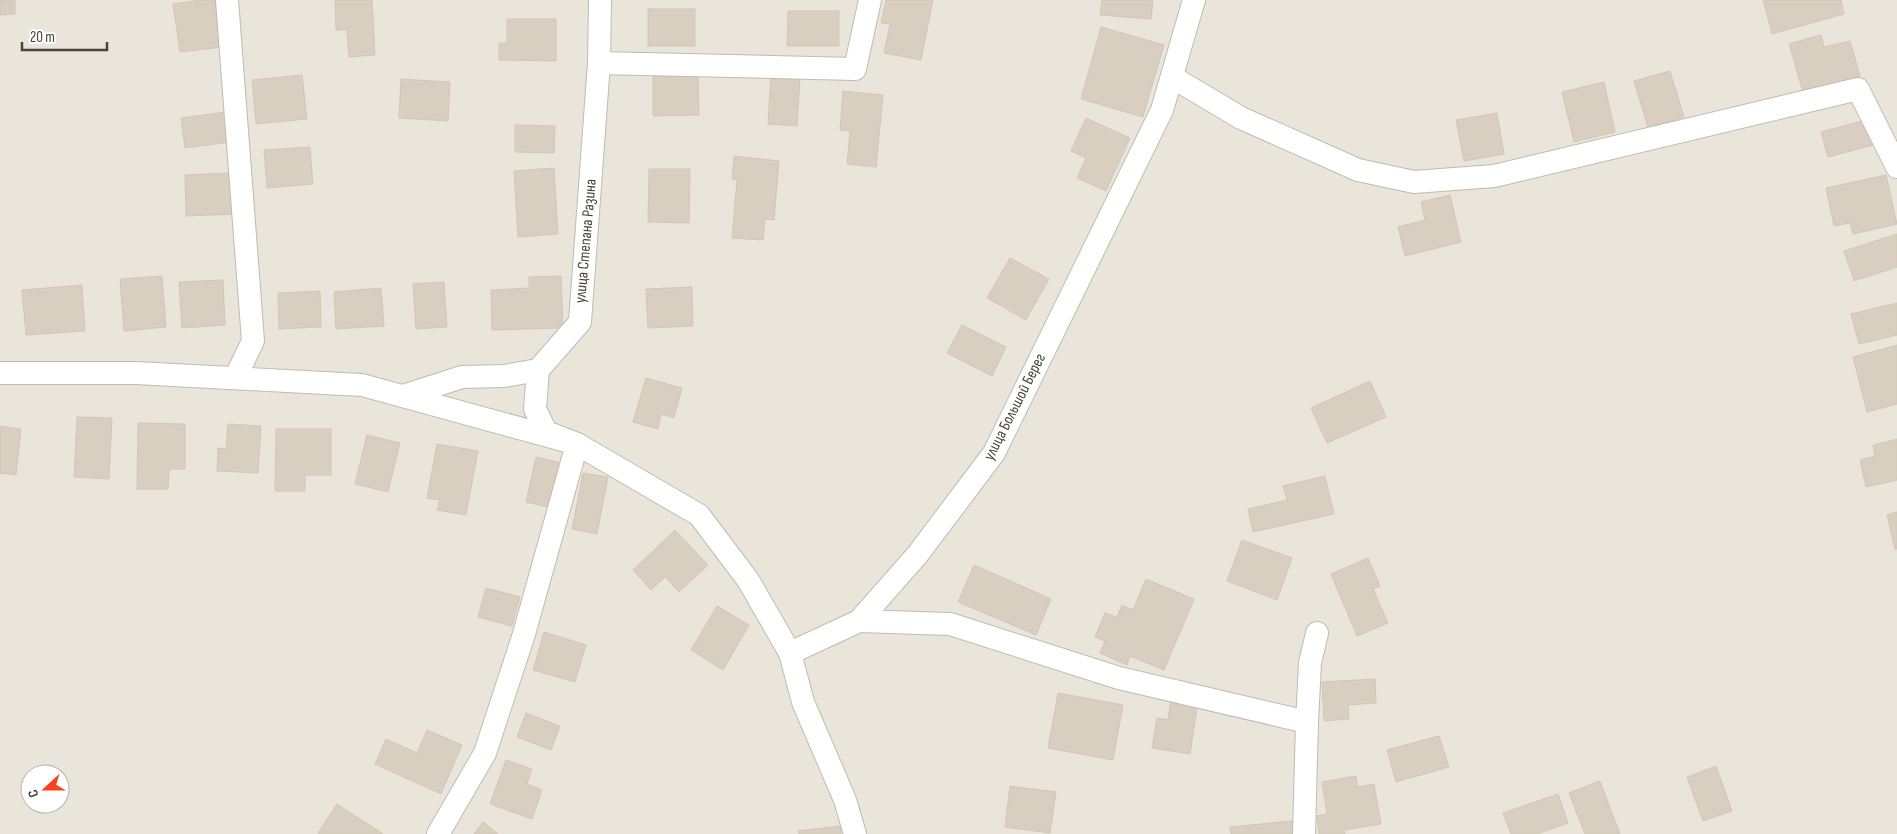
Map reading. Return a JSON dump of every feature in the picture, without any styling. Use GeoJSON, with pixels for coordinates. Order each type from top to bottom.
{"type":"FeatureCollection","features":[{"type":"Feature","properties":{"kind":"street"},"geometry":{"type":"LineString","coordinates":[[227,0],[253,341],[235,378]]}},
{"type":"Feature","properties":{"kind":"street","name":"улица Степана Разина"},"geometry":{"type":"LineString","coordinates":[[538,370],[580,322],[599,63],[600,0]]}},
{"type":"Feature","properties":{"kind":"street"},"geometry":{"type":"LineString","coordinates":[[599,63],[855,69],[870,0]]}},
{"type":"Feature","properties":{"kind":"street","name":"улица Большой Берег"},"geometry":{"type":"LineString","coordinates":[[790,653],[859,621],[918,554],[994,453],[1162,110],[1194,0]]}},
{"type":"Feature","properties":{"kind":"street"},"geometry":{"type":"LineString","coordinates":[[1172,77],[1241,118],[1358,170],[1414,182],[1494,176],[1858,89],[1897,167]]}},
{"type":"Feature","properties":{"kind":"street"},"geometry":{"type":"LineString","coordinates":[[403,396],[462,377],[504,376],[538,370],[535,409],[546,432],[577,444],[698,515],[748,580],[790,653],[803,702],[845,800],[855,834]]}},
{"type":"Feature","properties":{"kind":"street"},"geometry":{"type":"LineString","coordinates":[[0,373],[136,373],[362,385],[577,444]]}},
{"type":"Feature","properties":{"kind":"street"},"geometry":{"type":"LineString","coordinates":[[438,834],[485,752],[524,634],[577,444]]}},
{"type":"Feature","properties":{"kind":"street"},"geometry":{"type":"LineString","coordinates":[[859,621],[950,624],[1119,678],[1307,722]]}},
{"type":"Feature","properties":{"kind":"street"},"geometry":{"type":"LineString","coordinates":[[1304,834],[1310,664],[1317,633]]}},
{"type":"Feature","properties":{"kind":"shaded area"},"geometry":{"type":"Polygon","coordinates":[[[0,0],[1897,0],[1897,834],[0,834],[0,0]]]}},
{"type":"Feature","properties":{"kind":"building"},"geometry":{"type":"Polygon","coordinates":[[[0,0],[15,0],[15,14],[0,15],[0,0]]]}},
{"type":"Feature","properties":{"kind":"building"},"geometry":{"type":"Polygon","coordinates":[[[215,0],[222,47],[180,52],[173,4],[215,0]]]}},
{"type":"Feature","properties":{"kind":"building"},"geometry":{"type":"Polygon","coordinates":[[[335,0],[372,0],[375,55],[349,57],[347,30],[336,30],[335,0]]]}},
{"type":"Feature","properties":{"kind":"building"},"geometry":{"type":"Polygon","coordinates":[[[886,0],[933,0],[921,60],[884,53],[890,24],[881,23],[886,0]]]}},
{"type":"Feature","properties":{"kind":"building"},"geometry":{"type":"Polygon","coordinates":[[[1102,0],[1153,0],[1151,19],[1100,15],[1102,0]]]}},
{"type":"Feature","properties":{"kind":"building"},"geometry":{"type":"Polygon","coordinates":[[[1763,0],[1841,0],[1844,14],[1772,34],[1763,0]]]}},
{"type":"Feature","properties":{"kind":"building"},"geometry":{"type":"Polygon","coordinates":[[[648,9],[695,9],[695,46],[648,46],[648,9]]]}},
{"type":"Feature","properties":{"kind":"building"},"geometry":{"type":"Polygon","coordinates":[[[788,11],[839,11],[839,46],[787,46],[788,11]]]}},
{"type":"Feature","properties":{"kind":"building"},"geometry":{"type":"Polygon","coordinates":[[[507,19],[556,19],[556,61],[499,60],[499,43],[507,43],[507,19]]]}},
{"type":"Feature","properties":{"kind":"building"},"geometry":{"type":"Polygon","coordinates":[[[1101,27],[1164,45],[1143,117],[1081,99],[1101,27]]]}},
{"type":"Feature","properties":{"kind":"building"},"geometry":{"type":"Polygon","coordinates":[[[1821,35],[1824,47],[1850,41],[1860,76],[1803,92],[1789,44],[1821,35]]]}},
{"type":"Feature","properties":{"kind":"building"},"geometry":{"type":"Polygon","coordinates":[[[1670,71],[1684,117],[1648,128],[1634,81],[1670,71]]]}},
{"type":"Feature","properties":{"kind":"building"},"geometry":{"type":"Polygon","coordinates":[[[653,72],[698,72],[699,115],[653,116],[653,72]]]}},
{"type":"Feature","properties":{"kind":"building"},"geometry":{"type":"Polygon","coordinates":[[[302,75],[307,119],[256,124],[252,80],[302,75]]]}},
{"type":"Feature","properties":{"kind":"building"},"geometry":{"type":"Polygon","coordinates":[[[771,75],[800,77],[797,126],[768,124],[771,75]]]}},
{"type":"Feature","properties":{"kind":"building"},"geometry":{"type":"Polygon","coordinates":[[[401,79],[450,82],[448,121],[399,118],[401,79]]]}},
{"type":"Feature","properties":{"kind":"building"},"geometry":{"type":"Polygon","coordinates":[[[1604,82],[1615,132],[1574,142],[1562,92],[1604,82]]]}},
{"type":"Feature","properties":{"kind":"building"},"geometry":{"type":"Polygon","coordinates":[[[843,91],[883,95],[876,167],[847,164],[850,131],[840,130],[843,91]]]}},
{"type":"Feature","properties":{"kind":"building"},"geometry":{"type":"Polygon","coordinates":[[[226,112],[230,142],[185,148],[181,118],[226,112]]]}},
{"type":"Feature","properties":{"kind":"building"},"geometry":{"type":"Polygon","coordinates":[[[1497,113],[1504,154],[1464,161],[1456,120],[1497,113]]]}},
{"type":"Feature","properties":{"kind":"building"},"geometry":{"type":"Polygon","coordinates":[[[1086,118],[1130,138],[1106,191],[1077,178],[1086,158],[1071,151],[1086,118]]]}},
{"type":"Feature","properties":{"kind":"building"},"geometry":{"type":"Polygon","coordinates":[[[1866,120],[1873,145],[1828,157],[1821,132],[1866,120]]]}},
{"type":"Feature","properties":{"kind":"building"},"geometry":{"type":"Polygon","coordinates":[[[515,125],[555,126],[554,153],[515,152],[515,125]]]}},
{"type":"Feature","properties":{"kind":"building"},"geometry":{"type":"Polygon","coordinates":[[[310,147],[313,184],[267,188],[264,150],[310,147]]]}},
{"type":"Feature","properties":{"kind":"building"},"geometry":{"type":"Polygon","coordinates":[[[734,156],[779,161],[774,220],[765,219],[763,240],[732,238],[737,180],[732,179],[734,156]]]}},
{"type":"Feature","properties":{"kind":"building"},"geometry":{"type":"Polygon","coordinates":[[[554,168],[558,234],[518,237],[514,171],[554,168]]]}},
{"type":"Feature","properties":{"kind":"building"},"geometry":{"type":"Polygon","coordinates":[[[649,169],[690,169],[689,223],[648,222],[649,169]]]}},
{"type":"Feature","properties":{"kind":"building"},"geometry":{"type":"Polygon","coordinates":[[[232,173],[234,214],[186,216],[185,175],[232,173]]]}},
{"type":"Feature","properties":{"kind":"building"},"geometry":{"type":"Polygon","coordinates":[[[1886,175],[1897,224],[1853,234],[1850,223],[1834,226],[1826,188],[1886,175]]]}},
{"type":"Feature","properties":{"kind":"building"},"geometry":{"type":"Polygon","coordinates":[[[1450,195],[1461,242],[1405,256],[1398,227],[1425,220],[1421,202],[1450,195]]]}},
{"type":"Feature","properties":{"kind":"building"},"geometry":{"type":"Polygon","coordinates":[[[1897,234],[1897,267],[1854,281],[1844,251],[1897,234]]]}},
{"type":"Feature","properties":{"kind":"building"},"geometry":{"type":"Polygon","coordinates":[[[1010,258],[1049,279],[1026,320],[987,298],[1010,258]]]}},
{"type":"Feature","properties":{"kind":"building"},"geometry":{"type":"Polygon","coordinates":[[[162,276],[166,327],[124,331],[120,279],[162,276]]]}},
{"type":"Feature","properties":{"kind":"building"},"geometry":{"type":"Polygon","coordinates":[[[561,276],[563,328],[492,330],[491,290],[529,288],[529,277],[561,276]]]}},
{"type":"Feature","properties":{"kind":"building"},"geometry":{"type":"Polygon","coordinates":[[[223,280],[225,325],[182,328],[179,282],[223,280]]]}},
{"type":"Feature","properties":{"kind":"building"},"geometry":{"type":"Polygon","coordinates":[[[444,282],[447,327],[416,329],[413,284],[444,282]]]}},
{"type":"Feature","properties":{"kind":"building"},"geometry":{"type":"Polygon","coordinates":[[[82,285],[85,331],[26,335],[22,290],[82,285]]]}},
{"type":"Feature","properties":{"kind":"building"},"geometry":{"type":"Polygon","coordinates":[[[692,287],[693,326],[648,328],[646,289],[692,287]]]}},
{"type":"Feature","properties":{"kind":"building"},"geometry":{"type":"Polygon","coordinates":[[[381,288],[384,326],[336,329],[334,292],[381,288]]]}},
{"type":"Feature","properties":{"kind":"building"},"geometry":{"type":"Polygon","coordinates":[[[320,291],[321,327],[279,329],[278,293],[320,291]]]}},
{"type":"Feature","properties":{"kind":"building"},"geometry":{"type":"Polygon","coordinates":[[[1897,303],[1897,335],[1859,344],[1851,314],[1897,303]]]}},
{"type":"Feature","properties":{"kind":"building"},"geometry":{"type":"Polygon","coordinates":[[[962,325],[1006,347],[992,376],[947,353],[962,325]]]}},
{"type":"Feature","properties":{"kind":"building"},"geometry":{"type":"Polygon","coordinates":[[[1897,345],[1897,404],[1867,412],[1853,357],[1897,345]]]}},
{"type":"Feature","properties":{"kind":"building"},"geometry":{"type":"Polygon","coordinates":[[[646,378],[682,388],[674,418],[661,414],[658,429],[633,422],[646,378]]]}},
{"type":"Feature","properties":{"kind":"building"},"geometry":{"type":"Polygon","coordinates":[[[1370,381],[1386,417],[1327,443],[1311,408],[1370,381]]]}},
{"type":"Feature","properties":{"kind":"building"},"geometry":{"type":"Polygon","coordinates":[[[77,417],[112,418],[109,479],[74,477],[77,417]]]}},
{"type":"Feature","properties":{"kind":"building"},"geometry":{"type":"Polygon","coordinates":[[[138,423],[185,424],[185,469],[169,469],[168,489],[137,489],[138,423]]]}},
{"type":"Feature","properties":{"kind":"building"},"geometry":{"type":"Polygon","coordinates":[[[228,424],[261,426],[258,473],[217,471],[218,448],[226,449],[228,424]]]}},
{"type":"Feature","properties":{"kind":"building"},"geometry":{"type":"Polygon","coordinates":[[[0,426],[21,429],[16,475],[0,473],[0,426]]]}},
{"type":"Feature","properties":{"kind":"building"},"geometry":{"type":"Polygon","coordinates":[[[276,429],[331,429],[331,475],[305,475],[305,491],[275,491],[276,429]]]}},
{"type":"Feature","properties":{"kind":"building"},"geometry":{"type":"Polygon","coordinates":[[[367,435],[400,443],[388,492],[355,484],[367,435]]]}},
{"type":"Feature","properties":{"kind":"building"},"geometry":{"type":"Polygon","coordinates":[[[1897,439],[1897,480],[1866,487],[1860,460],[1875,456],[1873,445],[1897,439]]]}},
{"type":"Feature","properties":{"kind":"building"},"geometry":{"type":"Polygon","coordinates":[[[437,444],[478,451],[466,515],[437,510],[440,500],[427,498],[437,444]]]}},
{"type":"Feature","properties":{"kind":"building"},"geometry":{"type":"Polygon","coordinates":[[[536,457],[562,463],[552,508],[526,502],[536,457]]]}},
{"type":"Feature","properties":{"kind":"building"},"geometry":{"type":"Polygon","coordinates":[[[583,473],[608,477],[597,534],[572,529],[583,473]]]}},
{"type":"Feature","properties":{"kind":"building"},"geometry":{"type":"Polygon","coordinates":[[[1325,476],[1334,514],[1253,532],[1248,509],[1287,500],[1283,486],[1325,476]]]}},
{"type":"Feature","properties":{"kind":"building"},"geometry":{"type":"Polygon","coordinates":[[[1897,512],[1897,549],[1895,549],[1887,515],[1897,512]]]}},
{"type":"Feature","properties":{"kind":"building"},"geometry":{"type":"Polygon","coordinates":[[[675,530],[708,565],[679,592],[665,577],[651,590],[633,570],[675,530]]]}},
{"type":"Feature","properties":{"kind":"building"},"geometry":{"type":"Polygon","coordinates":[[[1242,540],[1292,558],[1277,600],[1227,581],[1242,540]]]}},
{"type":"Feature","properties":{"kind":"building"},"geometry":{"type":"Polygon","coordinates":[[[1368,558],[1380,586],[1373,589],[1388,623],[1357,636],[1331,574],[1368,558]]]}},
{"type":"Feature","properties":{"kind":"building"},"geometry":{"type":"Polygon","coordinates":[[[974,565],[1051,599],[1036,635],[958,602],[974,565]]]}},
{"type":"Feature","properties":{"kind":"building"},"geometry":{"type":"Polygon","coordinates":[[[1146,579],[1194,599],[1164,670],[1130,656],[1127,665],[1100,653],[1105,641],[1095,637],[1105,613],[1117,617],[1122,605],[1133,610],[1146,579]]]}},
{"type":"Feature","properties":{"kind":"building"},"geometry":{"type":"Polygon","coordinates":[[[486,588],[520,597],[512,626],[478,617],[486,588]]]}},
{"type":"Feature","properties":{"kind":"building"},"geometry":{"type":"Polygon","coordinates":[[[717,606],[749,625],[723,670],[691,650],[717,606]]]}},
{"type":"Feature","properties":{"kind":"building"},"geometry":{"type":"Polygon","coordinates":[[[544,632],[586,645],[575,682],[533,670],[544,632]]]}},
{"type":"Feature","properties":{"kind":"building"},"geometry":{"type":"Polygon","coordinates":[[[1375,679],[1376,703],[1348,705],[1349,719],[1324,721],[1322,682],[1375,679]]]}},
{"type":"Feature","properties":{"kind":"building"},"geometry":{"type":"Polygon","coordinates":[[[1058,693],[1123,705],[1113,760],[1048,748],[1058,693]]]}},
{"type":"Feature","properties":{"kind":"building"},"geometry":{"type":"Polygon","coordinates":[[[1171,698],[1198,702],[1190,754],[1152,748],[1157,718],[1168,720],[1171,698]]]}},
{"type":"Feature","properties":{"kind":"building"},"geometry":{"type":"Polygon","coordinates":[[[526,713],[560,726],[551,750],[517,737],[526,713]]]}},
{"type":"Feature","properties":{"kind":"building"},"geometry":{"type":"Polygon","coordinates":[[[427,730],[462,745],[441,794],[375,764],[386,739],[417,753],[427,730]]]}},
{"type":"Feature","properties":{"kind":"building"},"geometry":{"type":"Polygon","coordinates":[[[1439,736],[1449,767],[1396,782],[1387,750],[1439,736]]]}},
{"type":"Feature","properties":{"kind":"building"},"geometry":{"type":"Polygon","coordinates":[[[506,760],[532,769],[527,784],[542,790],[532,819],[490,804],[506,760]]]}},
{"type":"Feature","properties":{"kind":"building"},"geometry":{"type":"Polygon","coordinates":[[[1716,766],[1732,811],[1703,821],[1687,777],[1716,766]]]}},
{"type":"Feature","properties":{"kind":"building"},"geometry":{"type":"Polygon","coordinates":[[[1356,776],[1358,787],[1374,784],[1381,824],[1344,830],[1345,834],[1319,834],[1317,816],[1327,814],[1322,782],[1356,776]]]}},
{"type":"Feature","properties":{"kind":"building"},"geometry":{"type":"Polygon","coordinates":[[[1600,781],[1620,834],[1585,834],[1569,793],[1600,781]]]}},
{"type":"Feature","properties":{"kind":"building"},"geometry":{"type":"Polygon","coordinates":[[[1010,786],[1056,792],[1050,833],[1005,827],[1010,786]]]}},
{"type":"Feature","properties":{"kind":"building"},"geometry":{"type":"Polygon","coordinates":[[[1558,794],[1568,823],[1537,834],[1511,834],[1503,813],[1558,794]]]}},
{"type":"Feature","properties":{"kind":"building"},"geometry":{"type":"Polygon","coordinates":[[[337,804],[383,834],[318,833],[337,804]]]}},
{"type":"Feature","properties":{"kind":"building"},"geometry":{"type":"Polygon","coordinates":[[[1292,821],[1294,834],[1231,834],[1230,827],[1292,821]]]}},
{"type":"Feature","properties":{"kind":"building"},"geometry":{"type":"Polygon","coordinates":[[[483,822],[498,834],[474,834],[483,822]]]}},
{"type":"Feature","properties":{"kind":"building"},"geometry":{"type":"Polygon","coordinates":[[[840,826],[841,834],[799,834],[798,831],[840,826]]]}}]}
